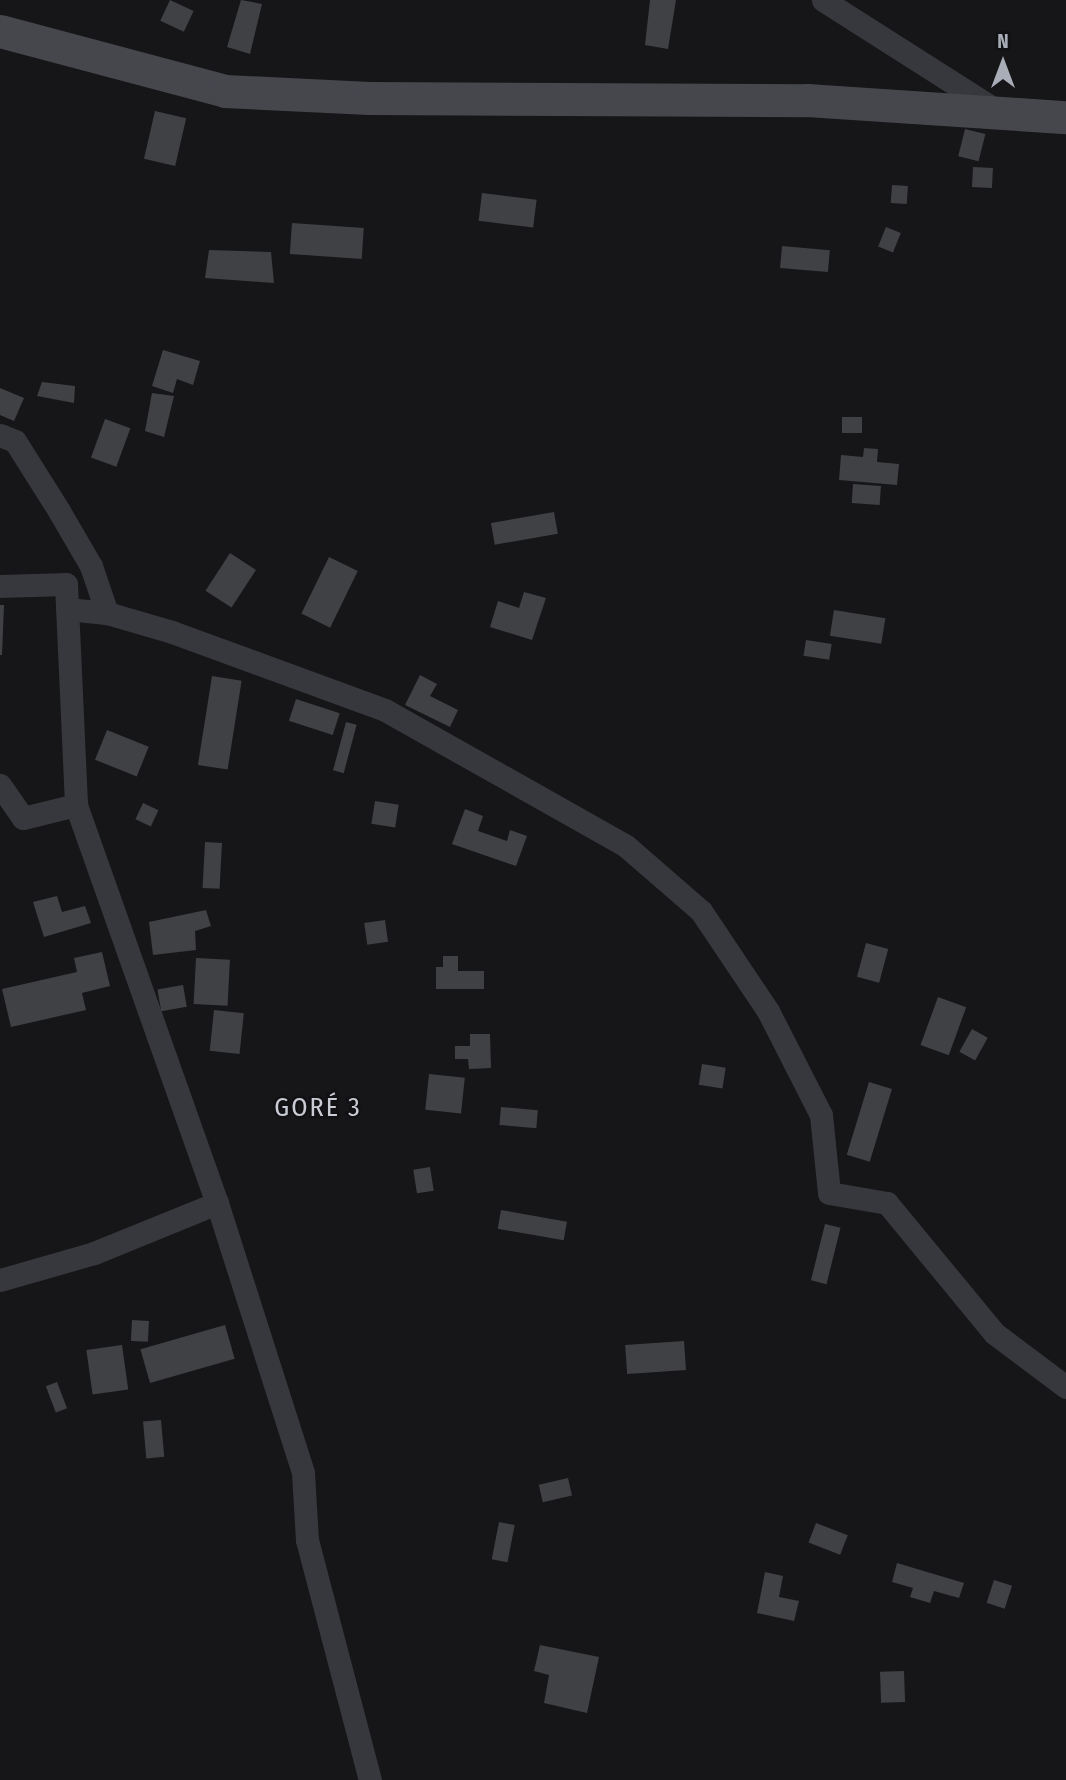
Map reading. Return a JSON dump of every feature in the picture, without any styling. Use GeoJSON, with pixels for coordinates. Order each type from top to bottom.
{"type":"FeatureCollection","features":[{"type":"Feature","properties":{"kind":"main road"},"geometry":{"type":"LineString","coordinates":[[0,31],[225,91],[369,98],[807,100],[1066,117]]}},
{"type":"Feature","properties":{"kind":"street"},"geometry":{"type":"LineString","coordinates":[[822,0],[998,112]]}},
{"type":"Feature","properties":{"kind":"street"},"geometry":{"type":"LineString","coordinates":[[0,435],[15,441],[59,511],[91,566],[107,613]]}},
{"type":"Feature","properties":{"kind":"street"},"geometry":{"type":"LineString","coordinates":[[0,586],[65,584],[76,805],[217,1203],[303,1473],[307,1540],[370,1780]]}},
{"type":"Feature","properties":{"kind":"street"},"geometry":{"type":"LineString","coordinates":[[67,609],[107,613],[242,655],[385,710],[625,846],[701,911],[768,1011],[821,1115],[828,1193],[887,1203],[995,1334],[1066,1387]]}},
{"type":"Feature","properties":{"kind":"street"},"geometry":{"type":"LineString","coordinates":[[0,785],[23,818],[76,805]]}},
{"type":"Feature","properties":{"kind":"street"},"geometry":{"type":"LineString","coordinates":[[0,1280],[94,1253],[217,1203]]}},
{"type":"Feature","properties":{"kind":"building"},"geometry":{"type":"Polygon","coordinates":[[[170,0],[194,11],[184,32],[160,21],[170,0]]]}},
{"type":"Feature","properties":{"kind":"building"},"geometry":{"type":"Polygon","coordinates":[[[241,0],[262,4],[250,54],[227,47],[241,0]]]}},
{"type":"Feature","properties":{"kind":"building"},"geometry":{"type":"Polygon","coordinates":[[[650,0],[676,0],[668,49],[645,45],[650,0]]]}},
{"type":"Feature","properties":{"kind":"building"},"geometry":{"type":"Polygon","coordinates":[[[155,111],[186,118],[175,166],[144,159],[155,111]]]}},
{"type":"Feature","properties":{"kind":"building"},"geometry":{"type":"Polygon","coordinates":[[[965,129],[985,134],[979,161],[958,156],[965,129]]]}},
{"type":"Feature","properties":{"kind":"building"},"geometry":{"type":"Polygon","coordinates":[[[973,167],[993,168],[992,188],[972,187],[973,167]]]}},
{"type":"Feature","properties":{"kind":"building"},"geometry":{"type":"Polygon","coordinates":[[[892,185],[908,186],[907,204],[891,203],[892,185]]]}},
{"type":"Feature","properties":{"kind":"building"},"geometry":{"type":"Polygon","coordinates":[[[482,193],[537,200],[533,227],[479,221],[482,193]]]}},
{"type":"Feature","properties":{"kind":"building"},"geometry":{"type":"Polygon","coordinates":[[[292,223],[364,228],[362,259],[290,254],[292,223]]]}},
{"type":"Feature","properties":{"kind":"building"},"geometry":{"type":"Polygon","coordinates":[[[886,227],[901,233],[893,252],[878,246],[886,227]]]}},
{"type":"Feature","properties":{"kind":"building"},"geometry":{"type":"Polygon","coordinates":[[[782,246],[830,250],[828,272],[780,268],[782,246]]]}},
{"type":"Feature","properties":{"kind":"building"},"geometry":{"type":"Polygon","coordinates":[[[209,250],[271,252],[274,283],[205,278],[209,250]]]}},
{"type":"Feature","properties":{"kind":"building"},"geometry":{"type":"Polygon","coordinates":[[[163,350],[200,361],[193,385],[177,379],[173,393],[152,386],[163,350]]]}},
{"type":"Feature","properties":{"kind":"building"},"geometry":{"type":"Polygon","coordinates":[[[42,382],[75,386],[74,403],[37,396],[42,382]]]}},
{"type":"Feature","properties":{"kind":"building"},"geometry":{"type":"Polygon","coordinates":[[[0,388],[24,398],[14,421],[0,415],[0,388]]]}},
{"type":"Feature","properties":{"kind":"building"},"geometry":{"type":"Polygon","coordinates":[[[152,393],[174,396],[164,437],[145,431],[152,393]]]}},
{"type":"Feature","properties":{"kind":"building"},"geometry":{"type":"Polygon","coordinates":[[[842,417],[862,417],[862,433],[842,433],[842,417]]]}},
{"type":"Feature","properties":{"kind":"building"},"geometry":{"type":"Polygon","coordinates":[[[105,419],[130,428],[116,467],[91,458],[105,419]]]}},
{"type":"Feature","properties":{"kind":"building"},"geometry":{"type":"Polygon","coordinates":[[[864,448],[878,449],[877,462],[899,464],[897,485],[839,480],[841,455],[863,457],[864,448]]]}},
{"type":"Feature","properties":{"kind":"building"},"geometry":{"type":"Polygon","coordinates":[[[853,484],[881,486],[880,505],[852,503],[853,484]]]}},
{"type":"Feature","properties":{"kind":"building"},"geometry":{"type":"Polygon","coordinates":[[[554,512],[558,534],[495,545],[491,523],[554,512]]]}},
{"type":"Feature","properties":{"kind":"building"},"geometry":{"type":"Polygon","coordinates":[[[230,553],[256,570],[231,608],[205,591],[230,553]]]}},
{"type":"Feature","properties":{"kind":"building"},"geometry":{"type":"Polygon","coordinates":[[[329,557],[358,571],[330,628],[301,614],[329,557]]]}},
{"type":"Feature","properties":{"kind":"building"},"geometry":{"type":"Polygon","coordinates":[[[524,592],[546,598],[532,640],[490,627],[498,601],[519,608],[524,592]]]}},
{"type":"Feature","properties":{"kind":"building"},"geometry":{"type":"Polygon","coordinates":[[[0,605],[4,605],[2,655],[0,655],[0,605]]]}},
{"type":"Feature","properties":{"kind":"building"},"geometry":{"type":"Polygon","coordinates":[[[834,610],[885,618],[881,644],[830,636],[834,610]]]}},
{"type":"Feature","properties":{"kind":"building"},"geometry":{"type":"Polygon","coordinates":[[[806,640],[832,644],[829,660],[803,656],[806,640]]]}},
{"type":"Feature","properties":{"kind":"building"},"geometry":{"type":"Polygon","coordinates":[[[420,675],[437,684],[430,696],[458,710],[450,727],[405,705],[420,675]]]}},
{"type":"Feature","properties":{"kind":"building"},"geometry":{"type":"Polygon","coordinates":[[[212,676],[242,681],[228,770],[198,765],[212,676]]]}},
{"type":"Feature","properties":{"kind":"building"},"geometry":{"type":"Polygon","coordinates":[[[296,699],[340,713],[333,735],[289,721],[296,699]]]}},
{"type":"Feature","properties":{"kind":"building"},"geometry":{"type":"Polygon","coordinates":[[[346,722],[357,725],[344,773],[333,770],[346,722]]]}},
{"type":"Feature","properties":{"kind":"building"},"geometry":{"type":"Polygon","coordinates":[[[107,730],[149,747],[137,777],[95,760],[107,730]]]}},
{"type":"Feature","properties":{"kind":"building"},"geometry":{"type":"Polygon","coordinates":[[[375,801],[399,805],[395,827],[371,824],[375,801]]]}},
{"type":"Feature","properties":{"kind":"building"},"geometry":{"type":"Polygon","coordinates":[[[143,803],[158,810],[151,826],[135,819],[143,803]]]}},
{"type":"Feature","properties":{"kind":"building"},"geometry":{"type":"Polygon","coordinates":[[[465,809],[483,816],[478,831],[507,841],[510,830],[527,836],[516,866],[452,844],[465,809]]]}},
{"type":"Feature","properties":{"kind":"building"},"geometry":{"type":"Polygon","coordinates":[[[205,842],[222,843],[220,889],[203,888],[205,842]]]}},
{"type":"Feature","properties":{"kind":"building"},"geometry":{"type":"Polygon","coordinates":[[[57,896],[62,912],[85,906],[91,923],[44,937],[33,902],[57,896]]]}},
{"type":"Feature","properties":{"kind":"building"},"geometry":{"type":"Polygon","coordinates":[[[206,910],[211,926],[195,931],[196,950],[153,955],[149,922],[206,910]]]}},
{"type":"Feature","properties":{"kind":"building"},"geometry":{"type":"Polygon","coordinates":[[[385,920],[388,942],[367,945],[364,923],[385,920]]]}},
{"type":"Feature","properties":{"kind":"building"},"geometry":{"type":"Polygon","coordinates":[[[866,943],[888,949],[879,983],[857,977],[866,943]]]}},
{"type":"Feature","properties":{"kind":"building"},"geometry":{"type":"Polygon","coordinates":[[[102,952],[110,986],[82,993],[86,1010],[11,1027],[2,989],[77,972],[74,958],[102,952]]]}},
{"type":"Feature","properties":{"kind":"building"},"geometry":{"type":"Polygon","coordinates":[[[443,956],[458,956],[458,971],[484,971],[484,989],[436,989],[436,967],[443,967],[443,956]]]}},
{"type":"Feature","properties":{"kind":"building"},"geometry":{"type":"Polygon","coordinates":[[[196,958],[230,960],[228,1006],[194,1004],[196,958]]]}},
{"type":"Feature","properties":{"kind":"building"},"geometry":{"type":"Polygon","coordinates":[[[183,985],[187,1007],[161,1011],[157,990],[183,985]]]}},
{"type":"Feature","properties":{"kind":"building"},"geometry":{"type":"Polygon","coordinates":[[[938,997],[966,1007],[949,1055],[921,1045],[938,997]]]}},
{"type":"Feature","properties":{"kind":"building"},"geometry":{"type":"Polygon","coordinates":[[[214,1010],[244,1013],[240,1054],[210,1051],[214,1010]]]}},
{"type":"Feature","properties":{"kind":"building"},"geometry":{"type":"Polygon","coordinates":[[[972,1029],[988,1038],[975,1060],[959,1052],[972,1029]]]}},
{"type":"Feature","properties":{"kind":"building"},"geometry":{"type":"Polygon","coordinates":[[[470,1034],[490,1034],[491,1068],[469,1069],[468,1059],[455,1059],[455,1046],[470,1046],[470,1034]]]}},
{"type":"Feature","properties":{"kind":"building"},"geometry":{"type":"Polygon","coordinates":[[[702,1064],[726,1068],[722,1088],[699,1085],[702,1064]]]}},
{"type":"Feature","properties":{"kind":"building"},"geometry":{"type":"Polygon","coordinates":[[[429,1074],[465,1078],[461,1114],[425,1110],[429,1074]]]}},
{"type":"Feature","properties":{"kind":"building"},"geometry":{"type":"Polygon","coordinates":[[[869,1082],[892,1089],[870,1162],[847,1155],[869,1082]]]}},
{"type":"Feature","properties":{"kind":"building"},"geometry":{"type":"Polygon","coordinates":[[[501,1107],[538,1110],[536,1128],[499,1125],[501,1107]]]}},
{"type":"Feature","properties":{"kind":"building"},"geometry":{"type":"Polygon","coordinates":[[[430,1167],[434,1191],[417,1193],[413,1170],[430,1167]]]}},
{"type":"Feature","properties":{"kind":"building"},"geometry":{"type":"Polygon","coordinates":[[[501,1210],[567,1222],[564,1240],[498,1229],[501,1210]]]}},
{"type":"Feature","properties":{"kind":"building"},"geometry":{"type":"Polygon","coordinates":[[[825,1224],[841,1228],[826,1284],[811,1280],[825,1224]]]}},
{"type":"Feature","properties":{"kind":"building"},"geometry":{"type":"Polygon","coordinates":[[[132,1320],[149,1321],[148,1342],[131,1341],[132,1320]]]}},
{"type":"Feature","properties":{"kind":"building"},"geometry":{"type":"Polygon","coordinates":[[[225,1325],[235,1359],[150,1383],[140,1349],[225,1325]]]}},
{"type":"Feature","properties":{"kind":"building"},"geometry":{"type":"Polygon","coordinates":[[[684,1341],[686,1370],[627,1374],[625,1345],[684,1341]]]}},
{"type":"Feature","properties":{"kind":"building"},"geometry":{"type":"Polygon","coordinates":[[[122,1345],[128,1390],[93,1395],[86,1350],[122,1345]]]}},
{"type":"Feature","properties":{"kind":"building"},"geometry":{"type":"Polygon","coordinates":[[[57,1382],[67,1408],[56,1412],[46,1386],[57,1382]]]}},
{"type":"Feature","properties":{"kind":"building"},"geometry":{"type":"Polygon","coordinates":[[[161,1420],[164,1457],[146,1458],[143,1422],[161,1420]]]}},
{"type":"Feature","properties":{"kind":"building"},"geometry":{"type":"Polygon","coordinates":[[[568,1478],[572,1496],[543,1502],[539,1485],[568,1478]]]}},
{"type":"Feature","properties":{"kind":"building"},"geometry":{"type":"Polygon","coordinates":[[[499,1522],[515,1525],[507,1562],[492,1559],[499,1522]]]}},
{"type":"Feature","properties":{"kind":"building"},"geometry":{"type":"Polygon","coordinates":[[[816,1523],[848,1535],[840,1555],[808,1543],[816,1523]]]}},
{"type":"Feature","properties":{"kind":"building"},"geometry":{"type":"Polygon","coordinates":[[[897,1563],[964,1583],[959,1598],[934,1591],[930,1603],[910,1597],[913,1588],[892,1582],[897,1563]]]}},
{"type":"Feature","properties":{"kind":"building"},"geometry":{"type":"Polygon","coordinates":[[[765,1572],[783,1576],[779,1597],[799,1601],[794,1621],[757,1613],[765,1572]]]}},
{"type":"Feature","properties":{"kind":"building"},"geometry":{"type":"Polygon","coordinates":[[[994,1580],[1012,1586],[1005,1609],[987,1603],[994,1580]]]}},
{"type":"Feature","properties":{"kind":"building"},"geometry":{"type":"Polygon","coordinates":[[[540,1645],[599,1657],[587,1713],[544,1703],[549,1675],[534,1671],[540,1645]]]}},
{"type":"Feature","properties":{"kind":"building"},"geometry":{"type":"Polygon","coordinates":[[[904,1671],[905,1702],[881,1703],[880,1672],[904,1671]]]}},
{"type":"Feature","properties":{"kind":"district","name":"GORÉ 3"},"geometry":{"type":"Point","coordinates":[318,1108]}}]}
